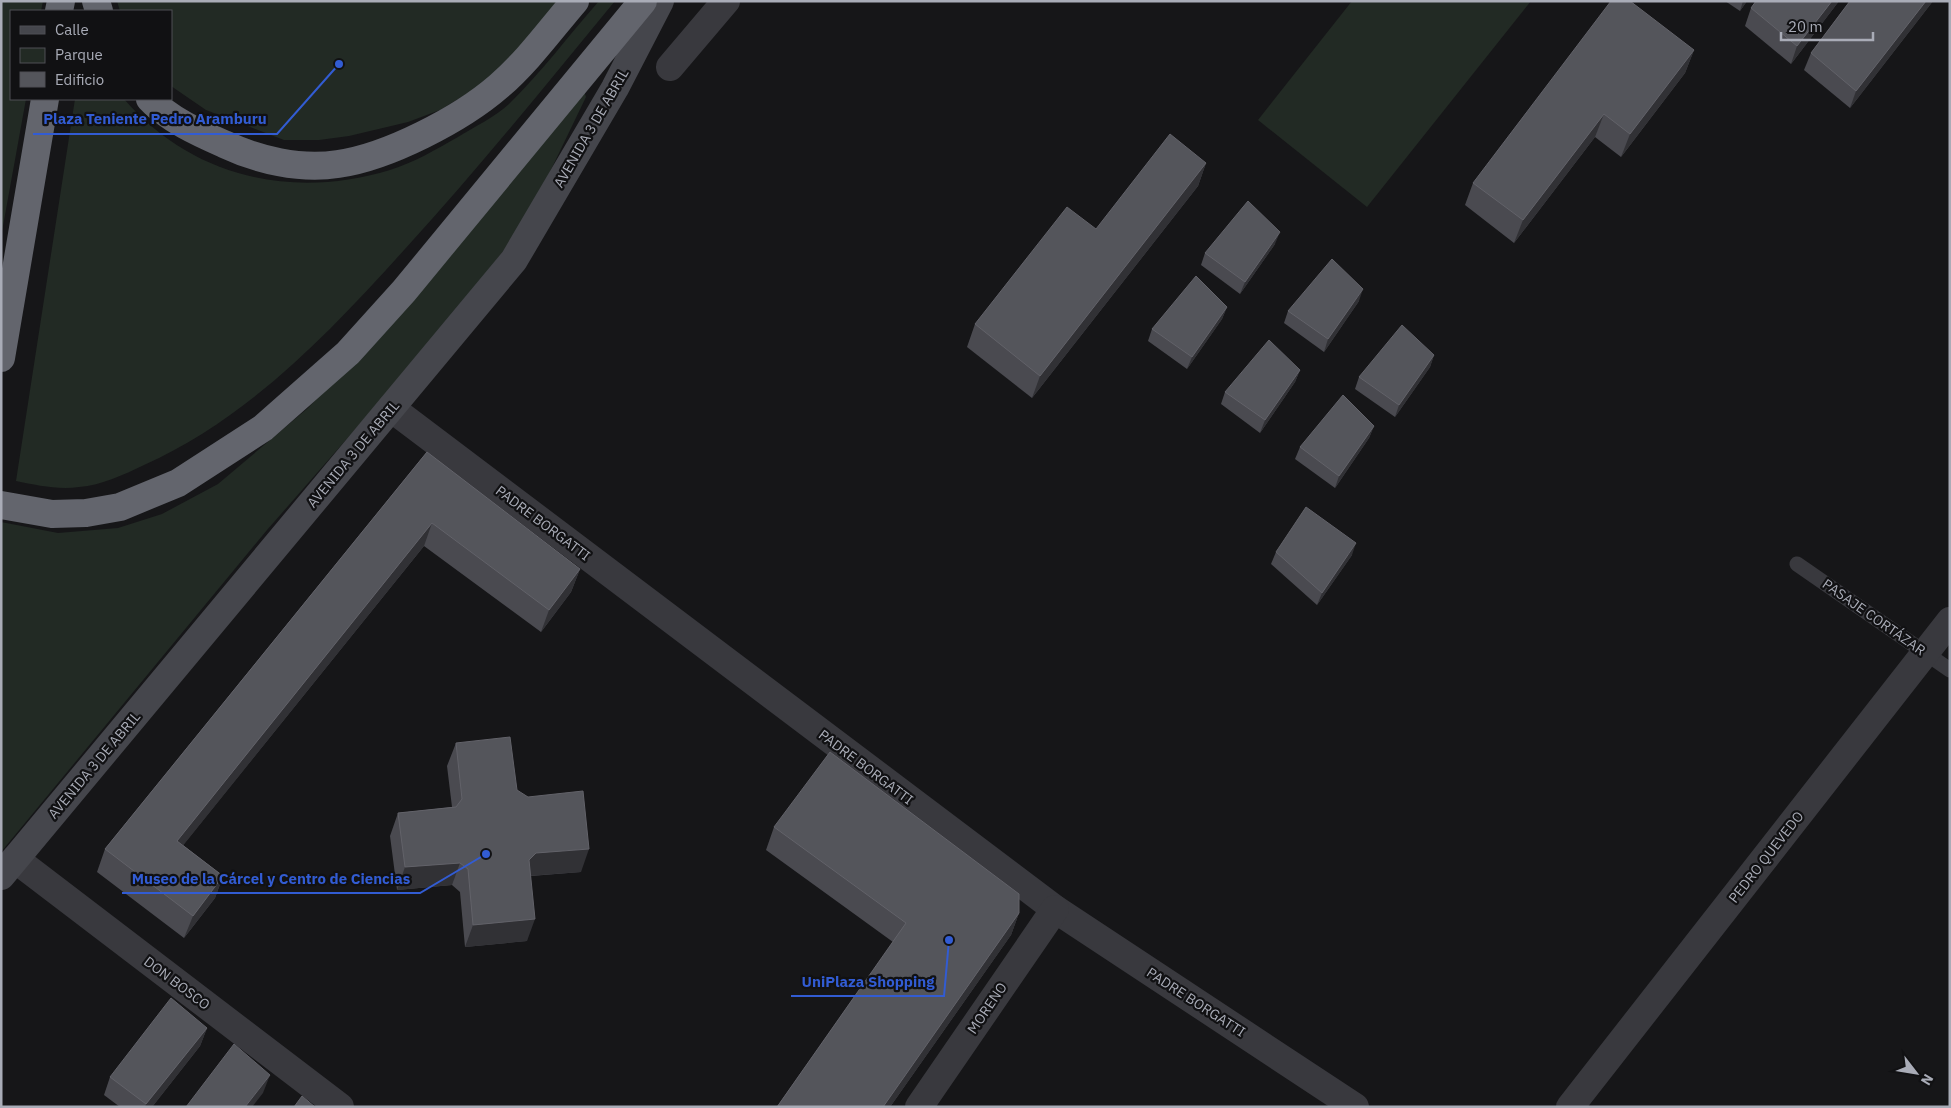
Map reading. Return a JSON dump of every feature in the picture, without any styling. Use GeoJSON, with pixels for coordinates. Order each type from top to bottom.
{"type":"FeatureCollection","features":[{"type":"Feature","properties":{"kind":"highway"},"geometry":{"type":"LineString","coordinates":[[151,100],[200,133],[234,149],[266,160],[307,165],[337,164],[366,157],[410,140],[470,108],[528,59],[575,1]]}},
{"type":"Feature","properties":{"kind":"highway"},"geometry":{"type":"LineString","coordinates":[[10,507],[52,514],[86,513],[120,507],[178,483],[269,422],[348,353],[404,291],[643,1]]}},
{"type":"Feature","properties":{"kind":"highway"},"geometry":{"type":"LineString","coordinates":[[1,358],[45,100]]}},
{"type":"Feature","properties":{"kind":"main road","name":"AVENIDA 3 DE ABRIL"},"geometry":{"type":"LineString","coordinates":[[8,867],[514,260],[615,88],[660,1]]}},
{"type":"Feature","properties":{"kind":"street"},"geometry":{"type":"LineString","coordinates":[[670,66],[726,1]]}},
{"type":"Feature","properties":{"kind":"street","name":"PADRE BORGATTI"},"geometry":{"type":"LineString","coordinates":[[391,408],[1055,909],[1355,1107]]}},
{"type":"Feature","properties":{"kind":"street","name":"PEDRO QUEVEDO"},"geometry":{"type":"LineString","coordinates":[[1578,1102],[1950,621]]}},
{"type":"Feature","properties":{"kind":"street","name":"DON BOSCO"},"geometry":{"type":"LineString","coordinates":[[8,867],[340,1107]]}},
{"type":"Feature","properties":{"kind":"street","name":"MORENO"},"geometry":{"type":"LineString","coordinates":[[919,1107],[1055,909]]}},
{"type":"Feature","properties":{"kind":"lane","name":"PASAJE CORTÁZAR"},"geometry":{"type":"LineString","coordinates":[[1798,564],[1950,670]]}},
{"type":"Feature","properties":{"kind":"green space"},"geometry":{"type":"Polygon","coordinates":[[[1,1],[43,1],[41,10],[10,10],[10,100],[26,100],[1,237],[1,1]]]}},
{"type":"Feature","properties":{"kind":"green space"},"geometry":{"type":"Polygon","coordinates":[[[117,1],[562,1],[493,77],[440,110],[408,122],[349,136],[319,140],[284,140],[206,110],[172,87],[172,10],[120,10],[117,1]]]}},
{"type":"Feature","properties":{"kind":"green space"},"geometry":{"type":"Polygon","coordinates":[[[599,1],[615,1],[512,126],[405,249],[317,342],[253,398],[182,446],[112,479],[88,486],[71,488],[47,487],[16,481],[75,100],[125,100],[151,126],[180,147],[212,164],[245,175],[280,181],[316,183],[353,179],[390,170],[416,160],[484,122],[509,104],[532,80],[599,1]]]}},
{"type":"Feature","properties":{"kind":"green space"},"geometry":{"type":"Polygon","coordinates":[[[1352,1],[1531,1],[1367,207],[1258,120],[1352,1]]]}},
{"type":"Feature","properties":{"kind":"green space"},"geometry":{"type":"Polygon","coordinates":[[[584,91],[586,97],[532,209],[513,239],[429,345],[267,530],[1,852],[1,522],[58,533],[118,528],[162,514],[218,484],[308,408],[407,303],[584,91]]]}},
{"type":"Feature","properties":{"kind":"building"},"geometry":{"type":"Polygon","coordinates":[[[1611,1],[1630,1],[1694,50],[1630,134],[1604,114],[1523,220],[1473,183],[1611,1]]]}},
{"type":"Feature","properties":{"kind":"building"},"geometry":{"type":"Polygon","coordinates":[[[1756,1],[1832,1],[1797,46],[1751,8],[1756,1]]]}},
{"type":"Feature","properties":{"kind":"building"},"geometry":{"type":"Polygon","coordinates":[[[1850,1],[1926,1],[1856,91],[1811,53],[1850,1]]]}},
{"type":"Feature","properties":{"kind":"building"},"geometry":{"type":"Polygon","coordinates":[[[1170,134],[1206,163],[1040,376],[975,324],[1067,207],[1096,229],[1170,134]]]}},
{"type":"Feature","properties":{"kind":"building"},"geometry":{"type":"Polygon","coordinates":[[[1248,201],[1280,232],[1245,282],[1205,253],[1248,201]]]}},
{"type":"Feature","properties":{"kind":"building"},"geometry":{"type":"Polygon","coordinates":[[[1332,259],[1363,289],[1328,339],[1288,311],[1332,259]]]}},
{"type":"Feature","properties":{"kind":"building"},"geometry":{"type":"Polygon","coordinates":[[[1196,276],[1227,307],[1192,357],[1152,329],[1196,276]]]}},
{"type":"Feature","properties":{"kind":"building"},"geometry":{"type":"Polygon","coordinates":[[[1402,325],[1434,355],[1399,405],[1359,377],[1402,325]]]}},
{"type":"Feature","properties":{"kind":"building"},"geometry":{"type":"Polygon","coordinates":[[[1269,340],[1300,370],[1265,420],[1225,392],[1269,340]]]}},
{"type":"Feature","properties":{"kind":"building"},"geometry":{"type":"Polygon","coordinates":[[[1343,395],[1374,426],[1339,476],[1300,447],[1343,395]]]}},
{"type":"Feature","properties":{"kind":"building"},"geometry":{"type":"Polygon","coordinates":[[[427,452],[580,569],[549,610],[432,523],[177,841],[223,876],[193,916],[105,849],[427,452]]]}},
{"type":"Feature","properties":{"kind":"building"},"geometry":{"type":"Polygon","coordinates":[[[1306,507],[1356,543],[1322,593],[1276,552],[1306,507]]]}},
{"type":"Feature","properties":{"kind":"building"},"geometry":{"type":"Polygon","coordinates":[[[510,737],[517,790],[528,797],[583,791],[589,849],[536,853],[529,860],[535,919],[473,925],[468,869],[460,863],[405,867],[398,813],[456,807],[462,799],[456,743],[510,737]]]}},
{"type":"Feature","properties":{"kind":"building"},"geometry":{"type":"Polygon","coordinates":[[[830,752],[1019,894],[1019,913],[883,1107],[777,1107],[906,923],[774,827],[830,752]]]}},
{"type":"Feature","properties":{"kind":"building"},"geometry":{"type":"Polygon","coordinates":[[[171,998],[207,1028],[146,1104],[110,1077],[171,998]]]}},
{"type":"Feature","properties":{"kind":"building"},"geometry":{"type":"Polygon","coordinates":[[[234,1044],[270,1075],[245,1107],[186,1107],[234,1044]]]}},
{"type":"Feature","properties":{"kind":"building"},"geometry":{"type":"Polygon","coordinates":[[[302,1096],[315,1107],[294,1107],[302,1096]]]}},
{"type":"Feature","properties":{"kind":"place","name":"Plaza Teniente Pedro Aramburu"},"geometry":{"type":"Point","coordinates":[339,64]}},
{"type":"Feature","properties":{"kind":"place","name":"Museo de la Cárcel y Centro de Ciencias"},"geometry":{"type":"Point","coordinates":[486,854]}},
{"type":"Feature","properties":{"kind":"place","name":"UniPlaza Shopping"},"geometry":{"type":"Point","coordinates":[949,940]}}]}
